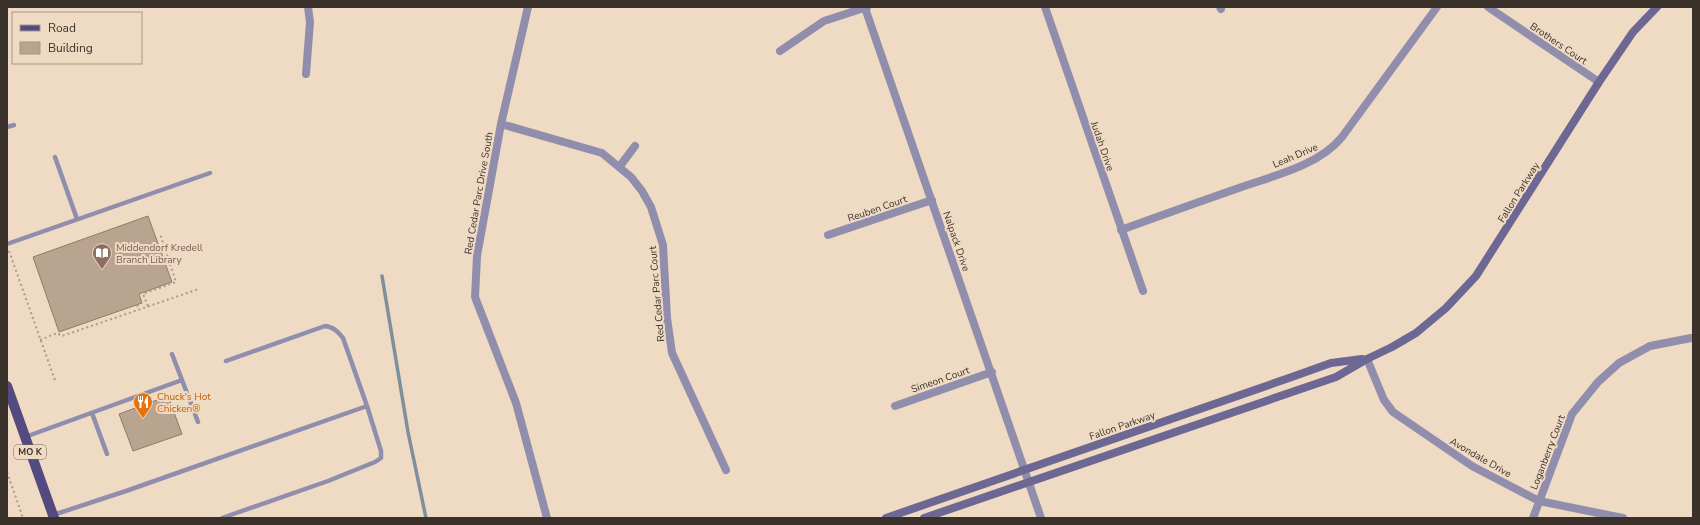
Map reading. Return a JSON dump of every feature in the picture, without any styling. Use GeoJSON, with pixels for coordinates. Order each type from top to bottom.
{"type":"FeatureCollection","features":[{"type":"Feature","properties":{"kind":"main road","name":"MO K"},"geometry":{"type":"LineString","coordinates":[[7,386],[53,516]]}},
{"type":"Feature","properties":{"kind":"street"},"geometry":{"type":"LineString","coordinates":[[306,74],[310,22],[308,7]]}},
{"type":"Feature","properties":{"kind":"street","name":"Red Cedar Parc Drive South"},"geometry":{"type":"LineString","coordinates":[[528,7],[501,124],[477,256],[476,297],[516,403],[547,518]]}},
{"type":"Feature","properties":{"kind":"street"},"geometry":{"type":"LineString","coordinates":[[780,51],[824,21],[866,7]]}},
{"type":"Feature","properties":{"kind":"street","name":"Nalpack Drive"},"geometry":{"type":"LineString","coordinates":[[866,7],[1041,518]]}},
{"type":"Feature","properties":{"kind":"street","name":"Judah Drive"},"geometry":{"type":"LineString","coordinates":[[1045,7],[1143,292]]}},
{"type":"Feature","properties":{"kind":"street","name":"Leah Drive"},"geometry":{"type":"LineString","coordinates":[[1121,230],[1290,169],[1326,153],[1335,146],[1342,137],[1437,7]]}},
{"type":"Feature","properties":{"kind":"street","name":"Brothers Court"},"geometry":{"type":"LineString","coordinates":[[1488,7],[1599,82]]}},
{"type":"Feature","properties":{"kind":"street","name":"Fallon Parkway"},"geometry":{"type":"LineString","coordinates":[[924,518],[1336,377],[1416,333],[1446,308],[1476,276],[1599,82],[1633,32],[1657,7]]}},
{"type":"Feature","properties":{"kind":"street","name":"Red Cedar Parc Court"},"geometry":{"type":"LineString","coordinates":[[501,124],[602,153],[620,166],[631,177],[651,207],[663,246],[667,318],[672,353],[726,470]]}},
{"type":"Feature","properties":{"kind":"street"},"geometry":{"type":"LineString","coordinates":[[620,166],[635,146]]}},
{"type":"Feature","properties":{"kind":"street","name":"Reuben Court"},"geometry":{"type":"LineString","coordinates":[[828,235],[932,200]]}},
{"type":"Feature","properties":{"kind":"street","name":"Loganberry Court"},"geometry":{"type":"LineString","coordinates":[[1533,518],[1572,414],[1598,382],[1619,363],[1650,346],[1691,338]]}},
{"type":"Feature","properties":{"kind":"street","name":"Fallon Parkway"},"geometry":{"type":"LineString","coordinates":[[886,518],[1324,366],[1367,359]]}},
{"type":"Feature","properties":{"kind":"street","name":"Avondale Drive"},"geometry":{"type":"LineString","coordinates":[[1367,359],[1384,400],[1393,412],[1472,466],[1539,501],[1623,518]]}},
{"type":"Feature","properties":{"kind":"street","name":"Simeon Court"},"geometry":{"type":"LineString","coordinates":[[895,406],[992,372]]}},
{"type":"Feature","properties":{"kind":"lane"},"geometry":{"type":"LineString","coordinates":[[7,127],[14,125]]}},
{"type":"Feature","properties":{"kind":"lane"},"geometry":{"type":"LineString","coordinates":[[55,157],[77,219]]}},
{"type":"Feature","properties":{"kind":"lane"},"geometry":{"type":"LineString","coordinates":[[7,245],[210,173]]}},
{"type":"Feature","properties":{"kind":"lane"},"geometry":{"type":"LineString","coordinates":[[222,518],[328,481],[375,462],[381,458],[381,451],[367,406],[343,338],[331,327],[325,326],[226,361]]}},
{"type":"Feature","properties":{"kind":"lane"},"geometry":{"type":"LineString","coordinates":[[172,354],[198,422]]}},
{"type":"Feature","properties":{"kind":"lane"},"geometry":{"type":"LineString","coordinates":[[25,437],[182,380]]}},
{"type":"Feature","properties":{"kind":"lane"},"geometry":{"type":"LineString","coordinates":[[53,516],[367,406]]}},
{"type":"Feature","properties":{"kind":"lane"},"geometry":{"type":"LineString","coordinates":[[92,413],[107,454]]}},
{"type":"Feature","properties":{"kind":"path"},"geometry":{"type":"LineString","coordinates":[[148,306],[143,294],[176,282],[160,234]]}},
{"type":"Feature","properties":{"kind":"path"},"geometry":{"type":"LineString","coordinates":[[7,245],[56,383]]}},
{"type":"Feature","properties":{"kind":"path"},"geometry":{"type":"LineString","coordinates":[[40,340],[57,333],[62,336],[199,289]]}},
{"type":"Feature","properties":{"kind":"path"},"geometry":{"type":"LineString","coordinates":[[137,305],[139,309]]}},
{"type":"Feature","properties":{"kind":"path"},"geometry":{"type":"LineString","coordinates":[[7,472],[24,518]]}},
{"type":"Feature","properties":{"kind":"building","name":"Middendorf Kredell Branch Library"},"geometry":{"type":"Polygon","coordinates":[[[148,216],[172,282],[139,294],[142,303],[59,332],[33,257],[148,216]]]}},
{"type":"Feature","properties":{"kind":"building"},"geometry":{"type":"Polygon","coordinates":[[[168,396],[182,434],[133,451],[119,414],[168,396]]]}},
{"type":"Feature","properties":{"kind":"waterway"},"geometry":{"type":"LineString","coordinates":[[382,276],[408,432],[426,518]]}},
{"type":"Feature","properties":{"kind":"place","name":"Middendorf Kredell Branch Library"},"geometry":{"type":"Point","coordinates":[102,270]}},
{"type":"Feature","properties":{"kind":"place","name":"Chuck's Hot Chicken®"},"geometry":{"type":"Point","coordinates":[143,419]}}]}
